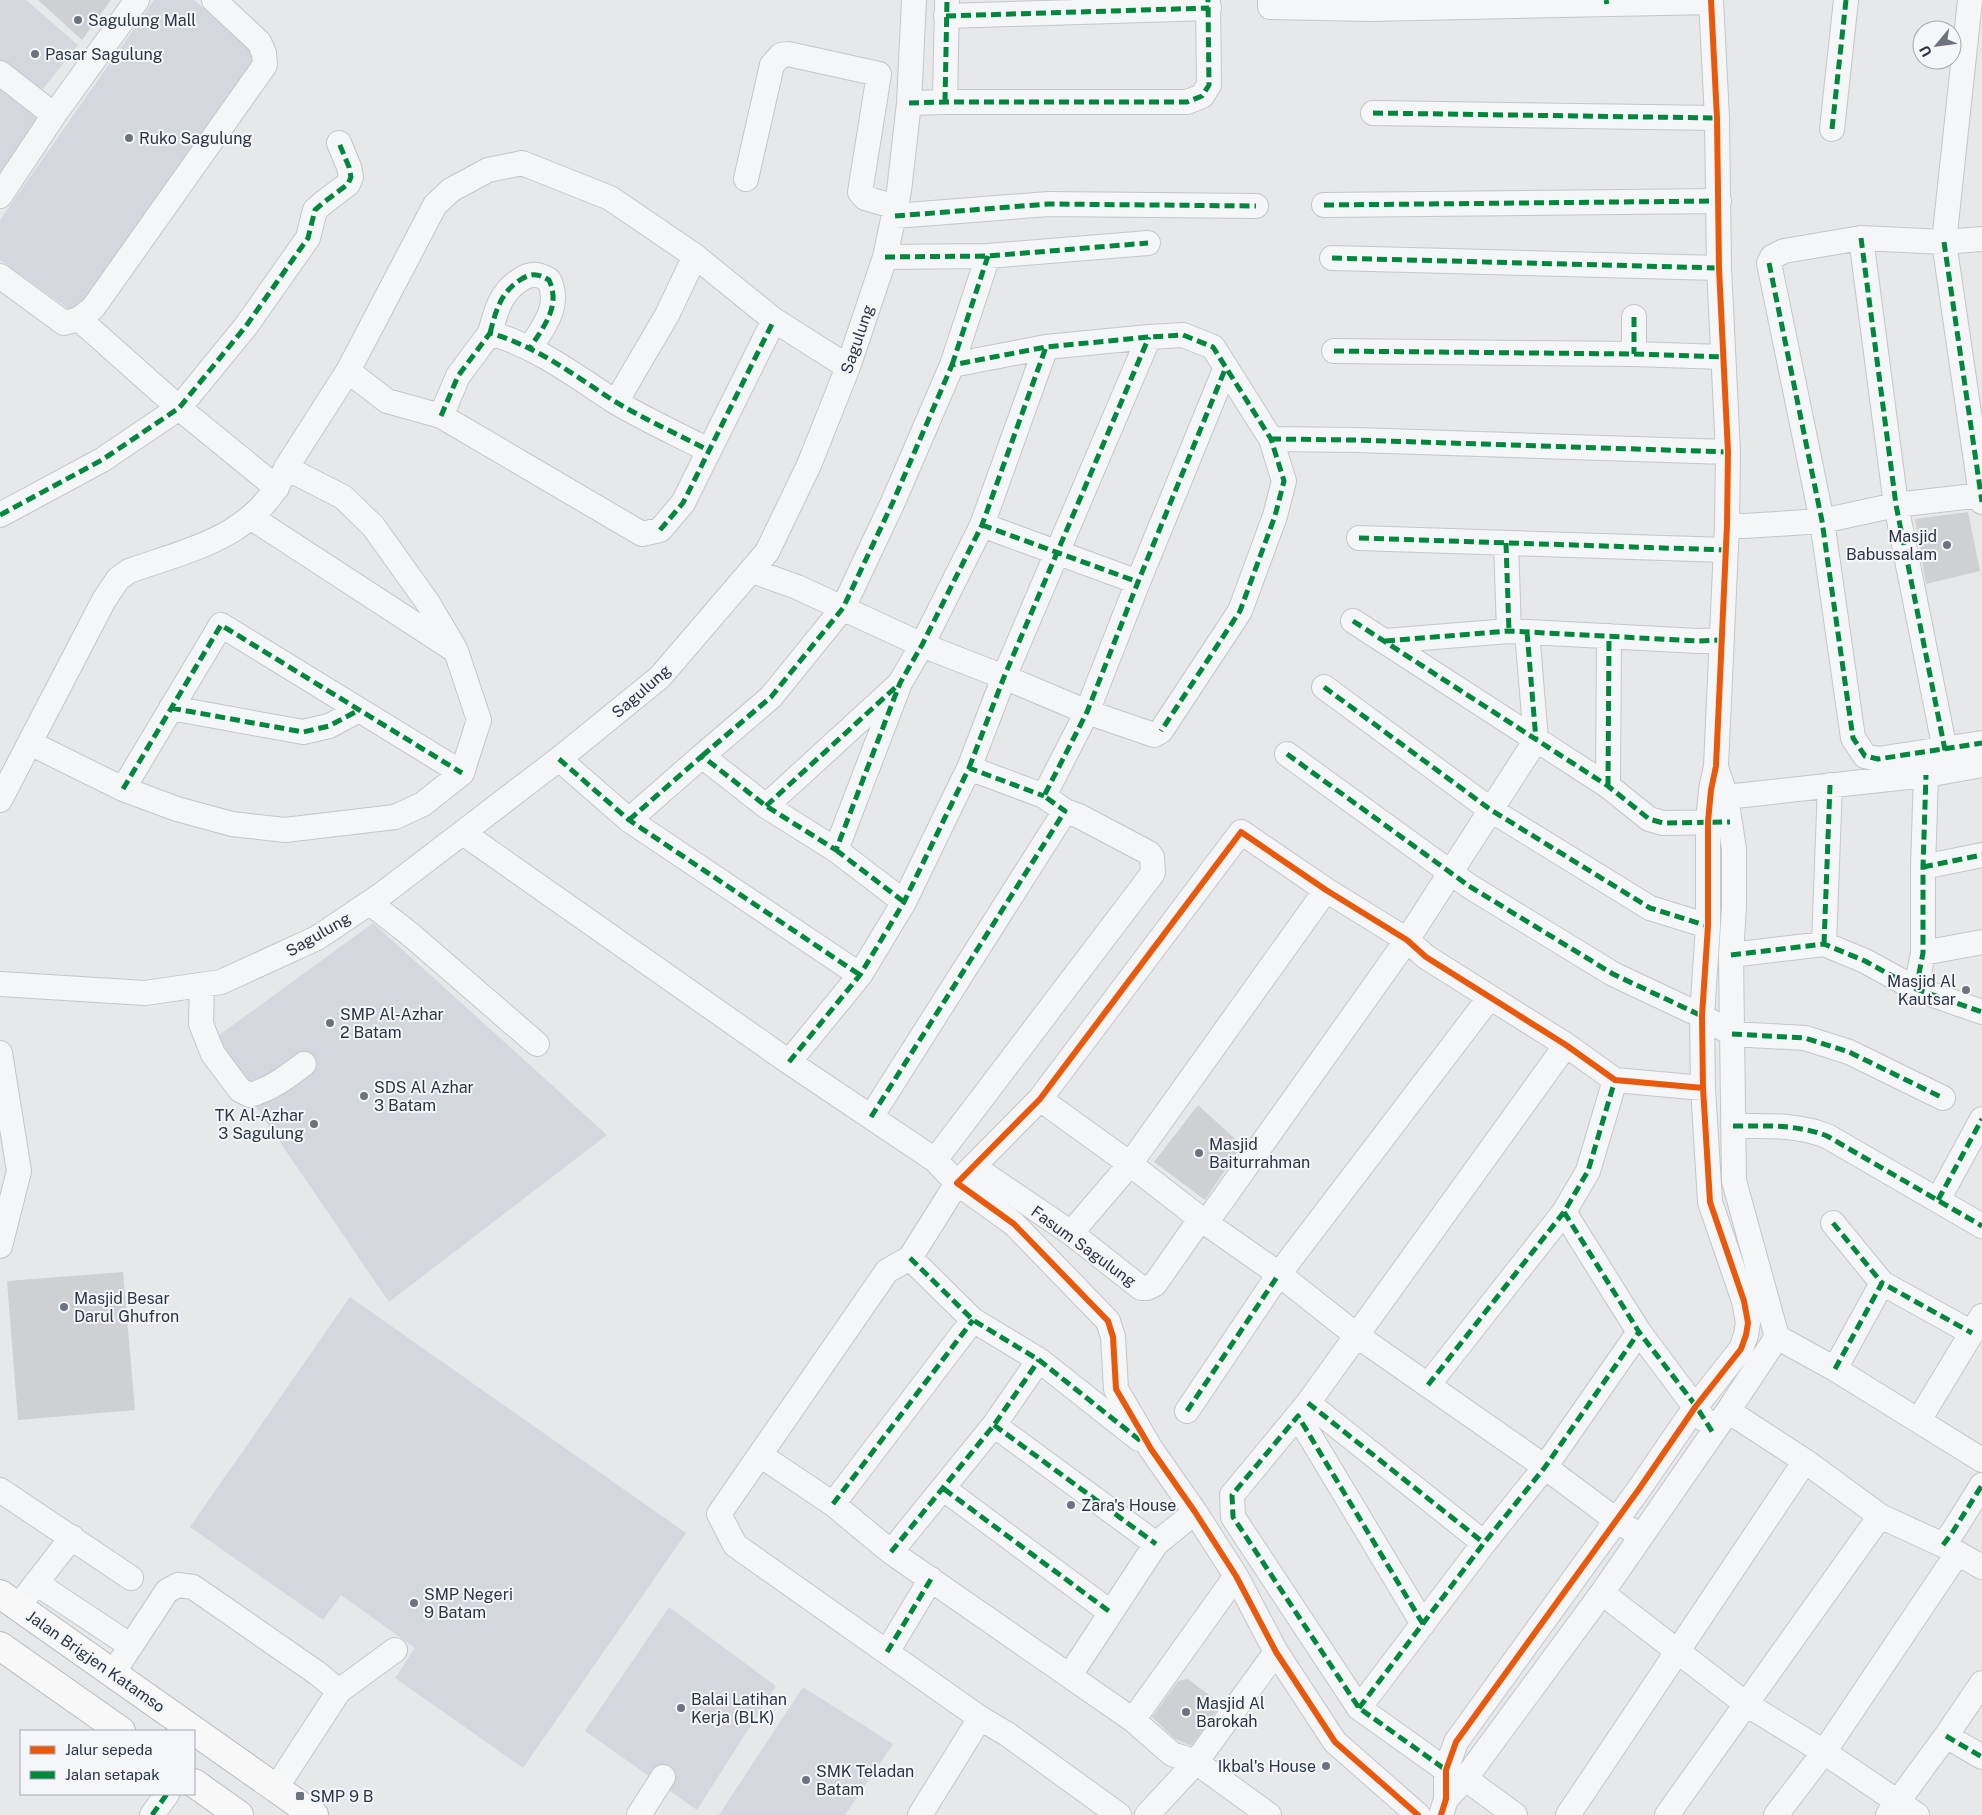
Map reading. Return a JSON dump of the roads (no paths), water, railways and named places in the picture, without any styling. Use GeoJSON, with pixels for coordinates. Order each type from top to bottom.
{"type":"FeatureCollection","features":[{"type":"Feature","properties":{"kind":"highway","name":"Jalan Brigjen Katamso"},"geometry":{"type":"LineString","coordinates":[[9,1600],[194,1730]]}},
{"type":"Feature","properties":{"kind":"highway"},"geometry":{"type":"LineString","coordinates":[[0,1646],[120,1730]]}},
{"type":"Feature","properties":{"kind":"highway","name":"Jalan Brigjen Katamso"},"geometry":{"type":"LineString","coordinates":[[195,1731],[314,1815]]}},
{"type":"Feature","properties":{"kind":"highway"},"geometry":{"type":"LineString","coordinates":[[195,1784],[239,1815]]}},
{"type":"Feature","properties":{"kind":"street"},"geometry":{"type":"LineString","coordinates":[[0,196],[54,115],[137,0]]}},
{"type":"Feature","properties":{"kind":"street"},"geometry":{"type":"LineString","coordinates":[[0,276],[64,323],[79,319],[93,308],[265,65],[264,53],[259,42],[214,0]]}},
{"type":"Feature","properties":{"kind":"street","name":"Sagulung"},"geometry":{"type":"LineString","coordinates":[[0,984],[145,993],[202,985],[221,982],[316,938],[370,902],[462,833],[559,759],[660,678],[767,552],[809,465],[848,367],[885,257],[896,211],[909,103],[914,0]]}},
{"type":"Feature","properties":{"kind":"street"},"geometry":{"type":"LineString","coordinates":[[1270,0],[1270,7],[1370,4],[1711,1],[1717,118],[1719,268],[1728,452],[1727,525],[1716,766],[1719,822],[1708,926],[1702,1016],[1704,1088],[1710,1202],[1744,1301],[1748,1323],[1741,1349],[1696,1406],[1456,1742],[1455,1775],[1443,1807]]}},
{"type":"Feature","properties":{"kind":"street"},"geometry":{"type":"LineString","coordinates":[[1832,129],[1846,0]]}},
{"type":"Feature","properties":{"kind":"street"},"geometry":{"type":"LineString","coordinates":[[1727,525],[1745,526],[1822,521],[1896,505],[1982,498],[1944,242],[1970,0]]}},
{"type":"Feature","properties":{"kind":"street"},"geometry":{"type":"LineString","coordinates":[[909,103],[1187,102],[1202,96],[1209,85],[1209,4],[946,8],[945,102]]}},
{"type":"Feature","properties":{"kind":"street"},"geometry":{"type":"LineString","coordinates":[[746,178],[772,66],[781,55],[788,54],[880,74],[911,76]]}},
{"type":"Feature","properties":{"kind":"street"},"geometry":{"type":"LineString","coordinates":[[0,73],[54,115]]}},
{"type":"Feature","properties":{"kind":"street"},"geometry":{"type":"LineString","coordinates":[[880,74],[860,192],[865,198],[896,211],[1048,204],[1256,206]]}},
{"type":"Feature","properties":{"kind":"street"},"geometry":{"type":"LineString","coordinates":[[1374,113],[1717,118]]}},
{"type":"Feature","properties":{"kind":"street"},"geometry":{"type":"LineString","coordinates":[[0,515],[102,460],[179,408],[246,326],[308,238],[316,210],[323,202],[348,184],[351,177],[349,167],[339,143]]}},
{"type":"Feature","properties":{"kind":"street"},"geometry":{"type":"LineString","coordinates":[[0,800],[104,600],[118,579],[129,571],[214,542],[252,518],[281,478],[348,371],[435,204],[451,190],[488,170],[522,164],[610,198],[695,256],[774,320],[848,367]]}},
{"type":"Feature","properties":{"kind":"street"},"geometry":{"type":"LineString","coordinates":[[1324,205],[1719,201]]}},
{"type":"Feature","properties":{"kind":"street"},"geometry":{"type":"LineString","coordinates":[[1861,238],[1896,505],[1945,750]]}},
{"type":"Feature","properties":{"kind":"street"},"geometry":{"type":"LineString","coordinates":[[1982,239],[1944,242],[1861,238],[1784,251],[1772,257],[1769,263],[1822,521],[1853,738],[1866,756],[1878,759],[1982,743]]}},
{"type":"Feature","properties":{"kind":"street"},"geometry":{"type":"LineString","coordinates":[[885,257],[988,256],[1148,243]]}},
{"type":"Feature","properties":{"kind":"street"},"geometry":{"type":"LineString","coordinates":[[616,402],[667,315],[695,256]]}},
{"type":"Feature","properties":{"kind":"street"},"geometry":{"type":"LineString","coordinates":[[629,820],[771,697],[843,608],[893,502],[952,365],[988,256]]}},
{"type":"Feature","properties":{"kind":"street"},"geometry":{"type":"LineString","coordinates":[[1332,258],[1719,268]]}},
{"type":"Feature","properties":{"kind":"street"},"geometry":{"type":"LineString","coordinates":[[441,416],[458,376],[490,333],[496,308],[503,295],[511,285],[527,275],[536,273],[549,280],[554,299],[551,314],[530,348]]}},
{"type":"Feature","properties":{"kind":"street"},"geometry":{"type":"LineString","coordinates":[[1634,317],[1634,354]]}},
{"type":"Feature","properties":{"kind":"street"},"geometry":{"type":"LineString","coordinates":[[30,743],[123,789],[177,809],[232,824],[285,830],[395,817],[423,804],[462,772],[479,720],[456,651],[428,603],[373,526],[343,498],[281,478],[179,408],[79,319]]}},
{"type":"Feature","properties":{"kind":"street"},"geometry":{"type":"LineString","coordinates":[[348,371],[387,401],[441,416],[642,534],[660,530],[682,502],[774,320]]}},
{"type":"Feature","properties":{"kind":"street"},"geometry":{"type":"LineString","coordinates":[[490,333],[512,339],[548,357],[616,402],[708,450]]}},
{"type":"Feature","properties":{"kind":"street"},"geometry":{"type":"LineString","coordinates":[[752,571],[797,587],[922,646],[1004,677],[1087,712],[1154,735],[1161,731],[1240,611],[1274,516],[1284,480],[1270,440],[1213,347],[1183,335],[1046,347],[952,365]]}},
{"type":"Feature","properties":{"kind":"street"},"geometry":{"type":"LineString","coordinates":[[789,1062],[860,975],[904,902],[969,768],[1004,677],[1148,337]]}},
{"type":"Feature","properties":{"kind":"street"},"geometry":{"type":"LineString","coordinates":[[836,850],[900,683],[922,646],[982,525],[1046,347]]}},
{"type":"Feature","properties":{"kind":"street"},"geometry":{"type":"LineString","coordinates":[[1334,351],[1634,354],[1723,357]]}},
{"type":"Feature","properties":{"kind":"street"},"geometry":{"type":"LineString","coordinates":[[1044,796],[1087,712],[1226,367]]}},
{"type":"Feature","properties":{"kind":"street"},"geometry":{"type":"LineString","coordinates":[[1270,440],[1366,440],[1728,452]]}},
{"type":"Feature","properties":{"kind":"street"},"geometry":{"type":"LineString","coordinates":[[252,518],[456,651]]}},
{"type":"Feature","properties":{"kind":"street"},"geometry":{"type":"LineString","coordinates":[[982,525],[1138,582]]}},
{"type":"Feature","properties":{"kind":"street"},"geometry":{"type":"LineString","coordinates":[[1359,538],[1726,550]]}},
{"type":"Feature","properties":{"kind":"street"},"geometry":{"type":"LineString","coordinates":[[1203,1220],[1407,940],[1536,740],[1506,543]]}},
{"type":"Feature","properties":{"kind":"street"},"geometry":{"type":"LineString","coordinates":[[1353,621],[1608,786],[1649,819],[1663,824],[1719,822]]}},
{"type":"Feature","properties":{"kind":"street"},"geometry":{"type":"LineString","coordinates":[[123,789],[221,625],[462,772]]}},
{"type":"Feature","properties":{"kind":"street"},"geometry":{"type":"LineString","coordinates":[[1385,641],[1518,631],[1698,641],[1722,640]]}},
{"type":"Feature","properties":{"kind":"street"},"geometry":{"type":"LineString","coordinates":[[1608,786],[1609,636]]}},
{"type":"Feature","properties":{"kind":"street"},"geometry":{"type":"LineString","coordinates":[[766,806],[900,683]]}},
{"type":"Feature","properties":{"kind":"street"},"geometry":{"type":"LineString","coordinates":[[1324,687],[1491,810],[1650,908],[1708,926]]}},
{"type":"Feature","properties":{"kind":"street"},"geometry":{"type":"LineString","coordinates":[[171,708],[303,732],[329,726],[360,710]]}},
{"type":"Feature","properties":{"kind":"street"},"geometry":{"type":"LineString","coordinates":[[1288,754],[1450,873],[1613,974],[1702,1016],[1732,1034],[1805,1038],[1849,1052],[1943,1098]]}},
{"type":"Feature","properties":{"kind":"street"},"geometry":{"type":"LineString","coordinates":[[702,756],[766,806],[836,850],[904,902]]}},
{"type":"Feature","properties":{"kind":"street"},"geometry":{"type":"LineString","coordinates":[[559,759],[629,820],[860,975]]}},
{"type":"Feature","properties":{"kind":"street"},"geometry":{"type":"LineString","coordinates":[[1718,797],[1926,775],[1982,765]]}},
{"type":"Feature","properties":{"kind":"street"},"geometry":{"type":"LineString","coordinates":[[935,1160],[1153,873],[1152,857],[1149,853],[1079,816],[1064,811],[1044,796],[969,768]]}},
{"type":"Feature","properties":{"kind":"street"},"geometry":{"type":"LineString","coordinates":[[1916,989],[1923,953],[1926,775]]}},
{"type":"Feature","properties":{"kind":"street"},"geometry":{"type":"LineString","coordinates":[[1824,944],[1830,785]]}},
{"type":"Feature","properties":{"kind":"street"},"geometry":{"type":"LineString","coordinates":[[871,1117],[1064,811]]}},
{"type":"Feature","properties":{"kind":"street"},"geometry":{"type":"LineString","coordinates":[[1719,822],[1734,849],[1734,907],[1731,955],[1734,1181],[1777,1337],[1835,1369],[1982,1460]]}},
{"type":"Feature","properties":{"kind":"street"},"geometry":{"type":"LineString","coordinates":[[1119,1815],[1007,1734],[980,1718],[735,1545],[719,1514],[887,1271],[910,1258],[957,1183],[1040,1099],[1241,832],[1326,890],[1407,940],[1426,956],[1566,1046],[1615,1080],[1704,1088]]}},
{"type":"Feature","properties":{"kind":"street"},"geometry":{"type":"LineString","coordinates":[[462,833],[789,1062],[935,1160],[957,1183],[1014,1224],[1108,1321],[1113,1337],[1116,1389],[1151,1449],[1195,1512],[1236,1576],[1276,1652],[1335,1742],[1418,1815]]}},
{"type":"Feature","properties":{"kind":"street"},"geometry":{"type":"LineString","coordinates":[[1923,867],[1982,855]]}},
{"type":"Feature","properties":{"kind":"street"},"geometry":{"type":"LineString","coordinates":[[1071,1233],[1130,1164],[1326,890]]}},
{"type":"Feature","properties":{"kind":"street"},"geometry":{"type":"LineString","coordinates":[[370,902],[537,1044]]}},
{"type":"Feature","properties":{"kind":"street"},"geometry":{"type":"LineString","coordinates":[[1923,953],[1982,942]]}},
{"type":"Feature","properties":{"kind":"street"},"geometry":{"type":"LineString","coordinates":[[1731,955],[1824,944],[1865,961],[1916,989],[1982,1012]]}},
{"type":"Feature","properties":{"kind":"street"},"geometry":{"type":"LineString","coordinates":[[202,985],[201,1024],[213,1054],[240,1090],[250,1095],[261,1092],[277,1084],[304,1064]]}},
{"type":"Feature","properties":{"kind":"street"},"geometry":{"type":"LineString","coordinates":[[1187,1411],[1279,1274],[1490,998]]}},
{"type":"Feature","properties":{"kind":"street"},"geometry":{"type":"LineString","coordinates":[[1515,1815],[1359,1708],[1233,1517],[1232,1496],[1303,1409],[1566,1046]]}},
{"type":"Feature","properties":{"kind":"street"},"geometry":{"type":"LineString","coordinates":[[0,1053],[19,1171],[0,1246]]}},
{"type":"Feature","properties":{"kind":"street"},"geometry":{"type":"LineString","coordinates":[[1428,1385],[1564,1212],[1588,1171],[1615,1080]]}},
{"type":"Feature","properties":{"kind":"street"},"geometry":{"type":"LineString","coordinates":[[1040,1099],[1279,1274],[1356,1335],[1545,1466],[1616,1520],[1641,1535]]}},
{"type":"Feature","properties":{"kind":"street"},"geometry":{"type":"LineString","coordinates":[[1938,1200],[1982,1120]]}},
{"type":"Feature","properties":{"kind":"street"},"geometry":{"type":"LineString","coordinates":[[1733,1126],[1776,1126],[1809,1129],[1828,1136],[1982,1226]]}},
{"type":"Feature","properties":{"kind":"street","name":"Fasum Sagulung"},"geometry":{"type":"LineString","coordinates":[[974,1167],[1071,1233],[1141,1288],[1147,1288],[1156,1284],[1203,1220]]}},
{"type":"Feature","properties":{"kind":"street"},"geometry":{"type":"LineString","coordinates":[[1564,1212],[1639,1332],[1696,1406],[1713,1433]]}},
{"type":"Feature","properties":{"kind":"street"},"geometry":{"type":"LineString","coordinates":[[1833,1223],[1882,1284],[1977,1324],[1919,1420]]}},
{"type":"Feature","properties":{"kind":"street"},"geometry":{"type":"LineString","coordinates":[[910,1258],[973,1320],[1040,1360],[1151,1449]]}},
{"type":"Feature","properties":{"kind":"street"},"geometry":{"type":"LineString","coordinates":[[1835,1369],[1882,1284]]}},
{"type":"Feature","properties":{"kind":"street"},"geometry":{"type":"LineString","coordinates":[[833,1504],[973,1320]]}},
{"type":"Feature","properties":{"kind":"street"},"geometry":{"type":"LineString","coordinates":[[1359,1708],[1545,1466],[1639,1332]]}},
{"type":"Feature","properties":{"kind":"street"},"geometry":{"type":"LineString","coordinates":[[1455,1775],[1478,1759],[1602,1593],[1777,1337]]}},
{"type":"Feature","properties":{"kind":"street"},"geometry":{"type":"LineString","coordinates":[[891,1552],[994,1425],[1040,1360]]}},
{"type":"Feature","properties":{"kind":"street"},"geometry":{"type":"LineString","coordinates":[[1721,1374],[1742,1389]]}},
{"type":"Feature","properties":{"kind":"street"},"geometry":{"type":"LineString","coordinates":[[1303,1409],[1484,1543]]}},
{"type":"Feature","properties":{"kind":"street"},"geometry":{"type":"LineString","coordinates":[[1303,1409],[1423,1624]]}},
{"type":"Feature","properties":{"kind":"street"},"geometry":{"type":"LineString","coordinates":[[1728,1411],[1805,1462],[1880,1516],[1950,1549],[1982,1567]]}},
{"type":"Feature","properties":{"kind":"street"},"geometry":{"type":"LineString","coordinates":[[994,1425],[1156,1544]]}},
{"type":"Feature","properties":{"kind":"street"},"geometry":{"type":"LineString","coordinates":[[760,1455],[833,1504],[891,1552],[1133,1720],[1172,1754],[1196,1762],[1269,1815]]}},
{"type":"Feature","properties":{"kind":"street"},"geometry":{"type":"LineString","coordinates":[[1568,1815],[1805,1462]]}},
{"type":"Feature","properties":{"kind":"street"},"geometry":{"type":"LineString","coordinates":[[1776,1815],[1824,1752],[1950,1549],[1952,1533],[1982,1485]]}},
{"type":"Feature","properties":{"kind":"street"},"geometry":{"type":"LineString","coordinates":[[944,1489],[1110,1612]]}},
{"type":"Feature","properties":{"kind":"street"},"geometry":{"type":"LineString","coordinates":[[0,1490],[131,1578]]}},
{"type":"Feature","properties":{"kind":"street"},"geometry":{"type":"LineString","coordinates":[[1070,1675],[1156,1544],[1195,1512]]}},
{"type":"Feature","properties":{"kind":"street"},"geometry":{"type":"LineString","coordinates":[[1667,1815],[1880,1516]]}},
{"type":"Feature","properties":{"kind":"street"},"geometry":{"type":"LineString","coordinates":[[9,1600],[36,1583],[72,1537]]}},
{"type":"Feature","properties":{"kind":"street"},"geometry":{"type":"LineString","coordinates":[[1133,1720],[1236,1576]]}},
{"type":"Feature","properties":{"kind":"street"},"geometry":{"type":"LineString","coordinates":[[887,1652],[931,1579]]}},
{"type":"Feature","properties":{"kind":"street"},"geometry":{"type":"LineString","coordinates":[[36,1583],[131,1646]]}},
{"type":"Feature","properties":{"kind":"street"},"geometry":{"type":"LineString","coordinates":[[113,1673],[167,1591],[178,1585],[193,1587],[317,1673],[339,1691]]}},
{"type":"Feature","properties":{"kind":"street"},"geometry":{"type":"LineString","coordinates":[[1602,1593],[1676,1652],[1746,1704],[1824,1752],[1892,1809],[1917,1815]]}},
{"type":"Feature","properties":{"kind":"street"},"geometry":{"type":"LineString","coordinates":[[276,1788],[339,1691],[395,1650]]}},
{"type":"Feature","properties":{"kind":"street"},"geometry":{"type":"LineString","coordinates":[[1147,1815],[1196,1762],[1276,1652]]}},
{"type":"Feature","properties":{"kind":"street"},"geometry":{"type":"LineString","coordinates":[[1892,1809],[1946,1736],[1982,1683]]}},
{"type":"Feature","properties":{"kind":"street"},"geometry":{"type":"LineString","coordinates":[[920,1815],[980,1718]]}},
{"type":"Feature","properties":{"kind":"street"},"geometry":{"type":"LineString","coordinates":[[1946,1736],[1982,1757]]}},
{"type":"Feature","properties":{"kind":"street"},"geometry":{"type":"LineString","coordinates":[[1456,1742],[1478,1759]]}},
{"type":"Feature","properties":{"kind":"street"},"geometry":{"type":"LineString","coordinates":[[639,1815],[663,1777]]}},
{"type":"Feature","properties":{"kind":"street"},"geometry":{"type":"LineString","coordinates":[[152,1815],[166,1795]]}},
{"type":"Feature","properties":{"kind":"place","name":"Sagulung Mall"},"geometry":{"type":"Point","coordinates":[78,20]}},
{"type":"Feature","properties":{"kind":"place","name":"Pasar Sagulung"},"geometry":{"type":"Point","coordinates":[35,54]}},
{"type":"Feature","properties":{"kind":"place","name":"Ruko Sagulung"},"geometry":{"type":"Point","coordinates":[129,138]}},
{"type":"Feature","properties":{"kind":"place","name":"Masjid Babussalam"},"geometry":{"type":"Point","coordinates":[1947,545]}},
{"type":"Feature","properties":{"kind":"place","name":"Masjid Al Kautsar"},"geometry":{"type":"Point","coordinates":[1966,990]}},
{"type":"Feature","properties":{"kind":"place","name":"SMP Al-Azhar 2 Batam"},"geometry":{"type":"Point","coordinates":[330,1023]}},
{"type":"Feature","properties":{"kind":"place","name":"SDS Al Azhar 3 Batam"},"geometry":{"type":"Point","coordinates":[364,1096]}},
{"type":"Feature","properties":{"kind":"place","name":"TK Al-Azhar 3 Sagulung"},"geometry":{"type":"Point","coordinates":[314,1124]}},
{"type":"Feature","properties":{"kind":"place","name":"Masjid Baiturrahman"},"geometry":{"type":"Point","coordinates":[1199,1153]}},
{"type":"Feature","properties":{"kind":"place","name":"Masjid Besar Darul Ghufron"},"geometry":{"type":"Point","coordinates":[64,1307]}},
{"type":"Feature","properties":{"kind":"place","name":"Zara's House"},"geometry":{"type":"Point","coordinates":[1071,1505]}},
{"type":"Feature","properties":{"kind":"place","name":"SMP Negeri 9 Batam"},"geometry":{"type":"Point","coordinates":[414,1603]}},
{"type":"Feature","properties":{"kind":"place","name":"Balai Latihan Kerja (BLK)"},"geometry":{"type":"Point","coordinates":[681,1708]}},
{"type":"Feature","properties":{"kind":"place","name":"Masjid Al Barokah"},"geometry":{"type":"Point","coordinates":[1186,1712]}},
{"type":"Feature","properties":{"kind":"place","name":"Ikbal's House"},"geometry":{"type":"Point","coordinates":[1326,1766]}},
{"type":"Feature","properties":{"kind":"place","name":"SMK Teladan Batam"},"geometry":{"type":"Point","coordinates":[806,1780]}},
{"type":"Feature","properties":{"kind":"place","name":"SMP 9 B"},"geometry":{"type":"Point","coordinates":[300,1796]}}]}
